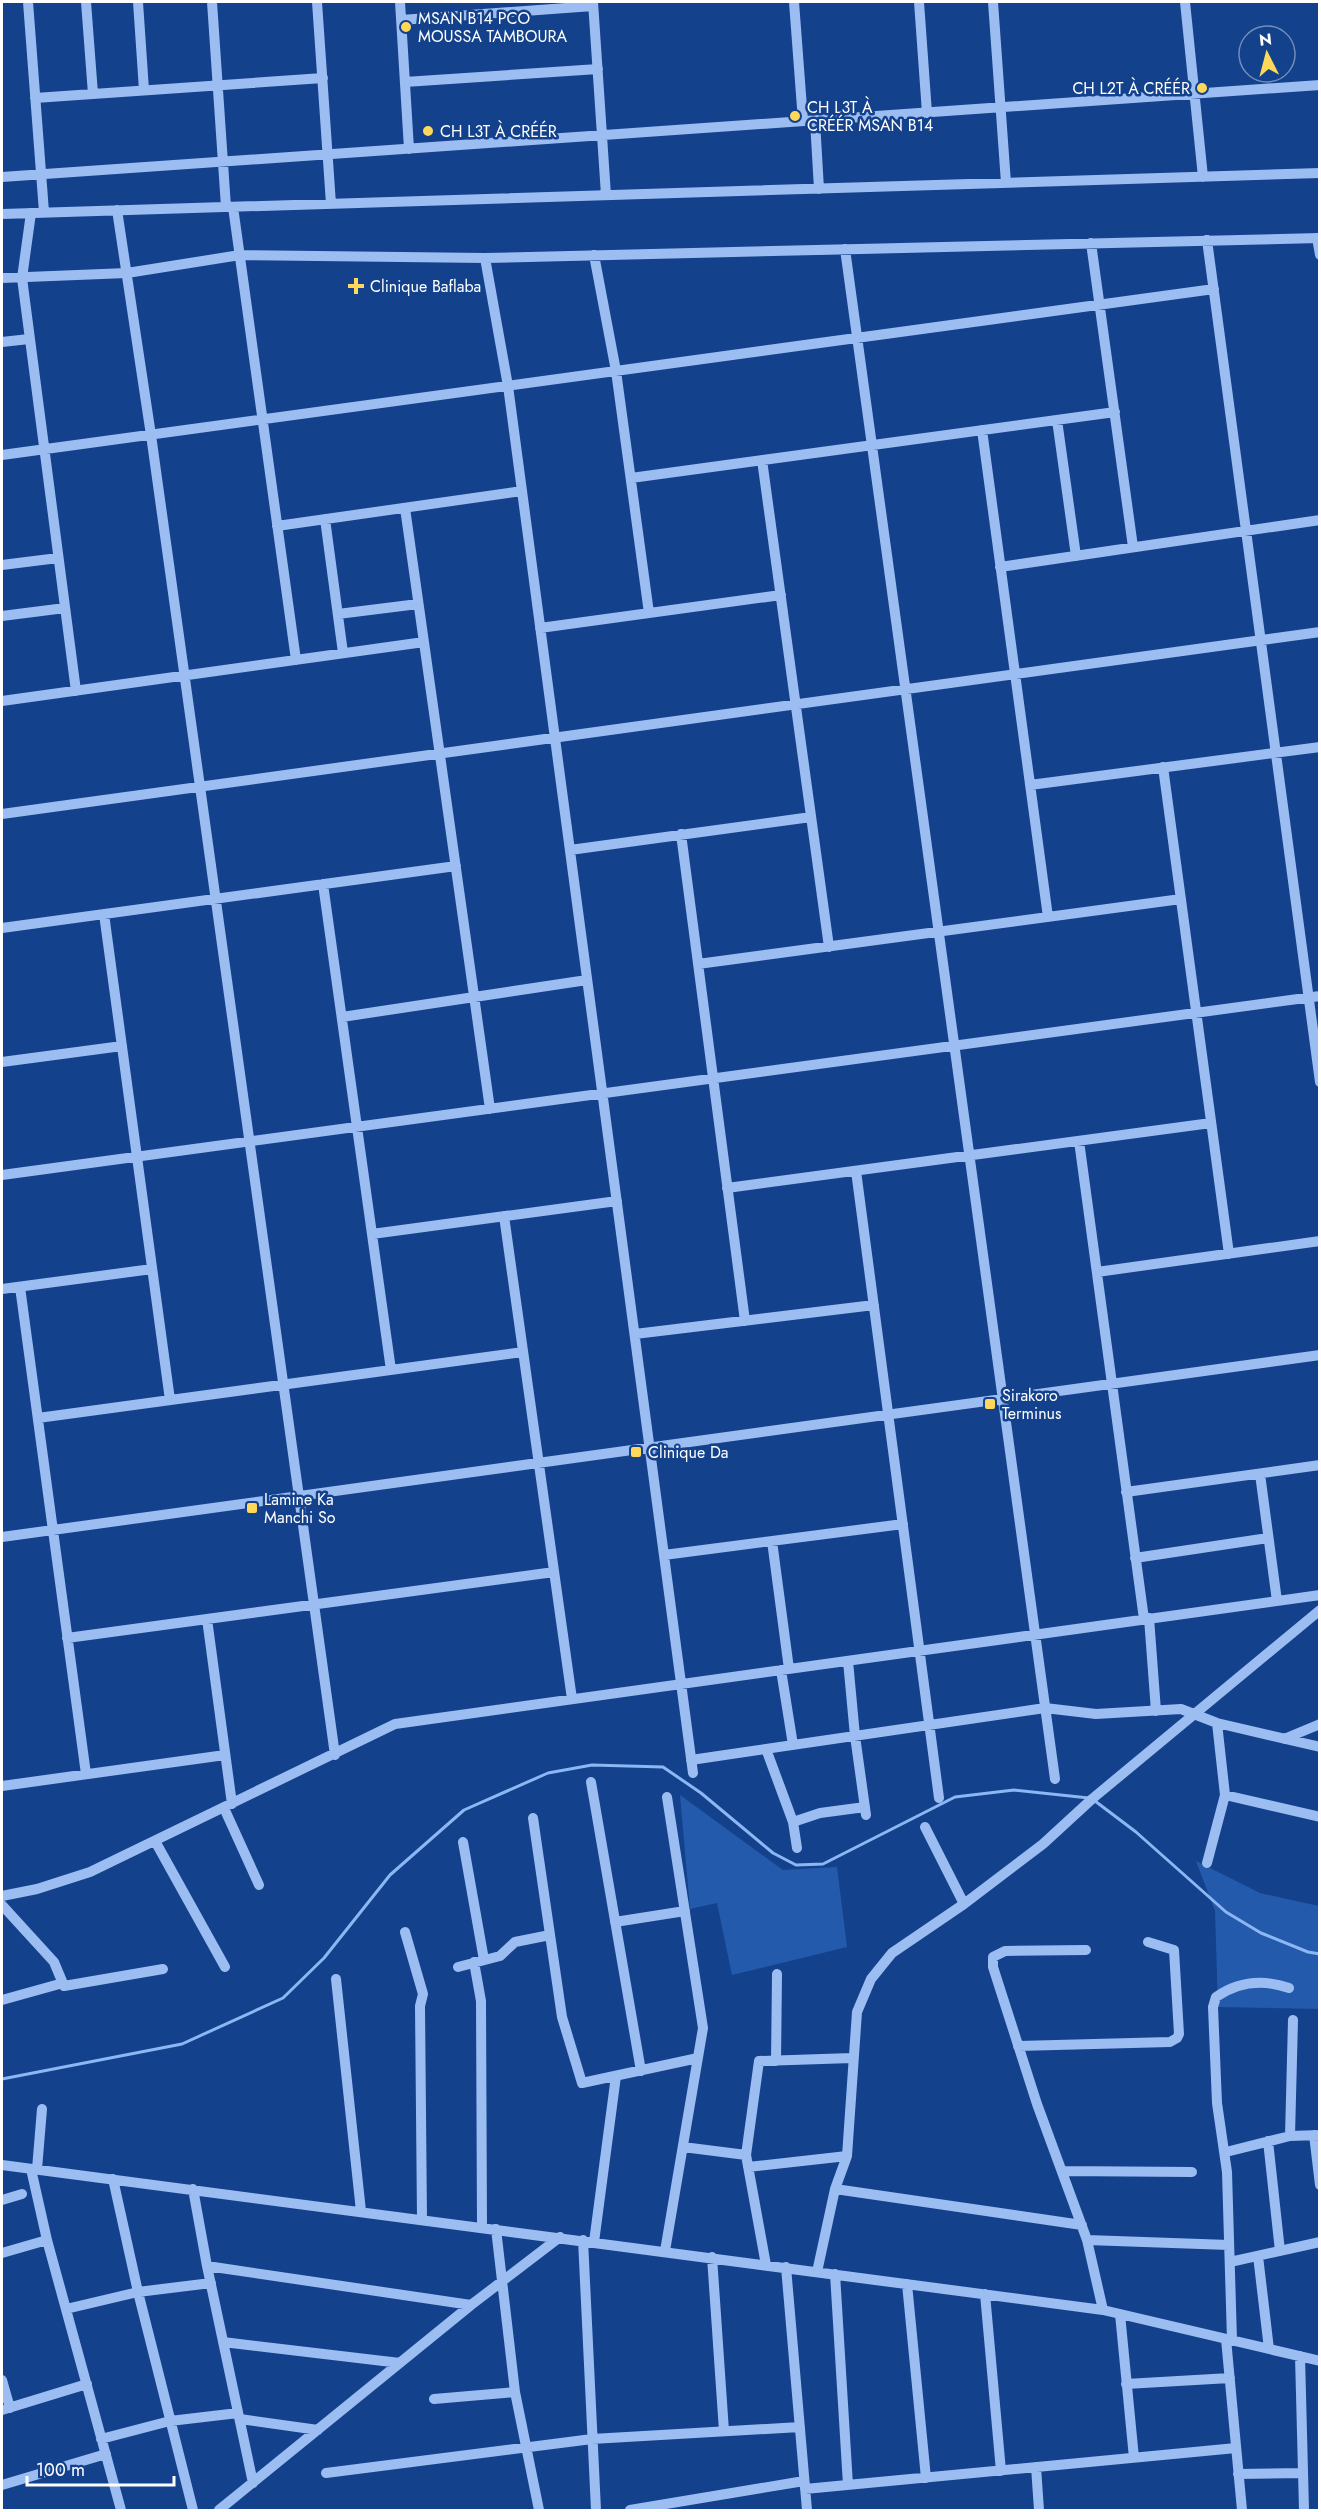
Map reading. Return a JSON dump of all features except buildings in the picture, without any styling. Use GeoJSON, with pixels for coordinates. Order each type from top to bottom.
{"type":"FeatureCollection","features":[{"type":"Feature","properties":{"kind":"street"},"geometry":{"type":"LineString","coordinates":[[28,2],[44,212]]}},
{"type":"Feature","properties":{"kind":"street"},"geometry":{"type":"LineString","coordinates":[[87,2],[93,94]]}},
{"type":"Feature","properties":{"kind":"street"},"geometry":{"type":"LineString","coordinates":[[138,2],[144,90]]}},
{"type":"Feature","properties":{"kind":"street"},"geometry":{"type":"LineString","coordinates":[[212,2],[223,162],[240,255],[296,660]]}},
{"type":"Feature","properties":{"kind":"street"},"geometry":{"type":"LineString","coordinates":[[317,2],[331,204]]}},
{"type":"Feature","properties":{"kind":"street"},"geometry":{"type":"LineString","coordinates":[[400,2],[409,149]]}},
{"type":"Feature","properties":{"kind":"street"},"geometry":{"type":"LineString","coordinates":[[794,2],[803,121]]}},
{"type":"Feature","properties":{"kind":"street"},"geometry":{"type":"LineString","coordinates":[[919,2],[927,113]]}},
{"type":"Feature","properties":{"kind":"street"},"geometry":{"type":"LineString","coordinates":[[993,2],[1006,183]]}},
{"type":"Feature","properties":{"kind":"street"},"geometry":{"type":"LineString","coordinates":[[1185,2],[1203,177]]}},
{"type":"Feature","properties":{"kind":"street"},"geometry":{"type":"LineString","coordinates":[[401,20],[593,4],[606,195]]}},
{"type":"Feature","properties":{"kind":"street"},"geometry":{"type":"LineString","coordinates":[[405,82],[598,69]]}},
{"type":"Feature","properties":{"kind":"street"},"geometry":{"type":"LineString","coordinates":[[35,98],[323,78]]}},
{"type":"Feature","properties":{"kind":"street"},"geometry":{"type":"LineString","coordinates":[[2,177],[1320,86]]}},
{"type":"Feature","properties":{"kind":"street"},"geometry":{"type":"LineString","coordinates":[[815,121],[819,189]]}},
{"type":"Feature","properties":{"kind":"street"},"geometry":{"type":"LineString","coordinates":[[2,214],[1320,173]]}},
{"type":"Feature","properties":{"kind":"street"},"geometry":{"type":"LineString","coordinates":[[117,210],[151,435],[335,1755]]}},
{"type":"Feature","properties":{"kind":"street"},"geometry":{"type":"LineString","coordinates":[[30,213],[22,278],[76,691]]}},
{"type":"Feature","properties":{"kind":"street"},"geometry":{"type":"LineString","coordinates":[[2,278],[127,273],[240,255],[485,258],[1318,238],[1320,255]]}},
{"type":"Feature","properties":{"kind":"street"},"geometry":{"type":"LineString","coordinates":[[1207,240],[1275,752],[1314,996],[1320,1082]]}},
{"type":"Feature","properties":{"kind":"street"},"geometry":{"type":"LineString","coordinates":[[1091,243],[1133,547]]}},
{"type":"Feature","properties":{"kind":"street"},"geometry":{"type":"LineString","coordinates":[[845,249],[1055,1779]]}},
{"type":"Feature","properties":{"kind":"street"},"geometry":{"type":"LineString","coordinates":[[594,255],[616,371],[649,613]]}},
{"type":"Feature","properties":{"kind":"street"},"geometry":{"type":"LineString","coordinates":[[485,258],[508,386],[693,1773]]}},
{"type":"Feature","properties":{"kind":"street"},"geometry":{"type":"LineString","coordinates":[[2,455],[1214,289]]}},
{"type":"Feature","properties":{"kind":"street"},"geometry":{"type":"LineString","coordinates":[[2,342],[29,339]]}},
{"type":"Feature","properties":{"kind":"street"},"geometry":{"type":"LineString","coordinates":[[631,478],[1114,412]]}},
{"type":"Feature","properties":{"kind":"street"},"geometry":{"type":"LineString","coordinates":[[1057,420],[1076,556]]}},
{"type":"Feature","properties":{"kind":"street"},"geometry":{"type":"LineString","coordinates":[[982,430],[1048,917]]}},
{"type":"Feature","properties":{"kind":"street"},"geometry":{"type":"LineString","coordinates":[[762,460],[829,947]]}},
{"type":"Feature","properties":{"kind":"street"},"geometry":{"type":"LineString","coordinates":[[277,526],[522,491]]}},
{"type":"Feature","properties":{"kind":"street"},"geometry":{"type":"LineString","coordinates":[[405,508],[490,1108]]}},
{"type":"Feature","properties":{"kind":"street"},"geometry":{"type":"LineString","coordinates":[[325,519],[343,653]]}},
{"type":"Feature","properties":{"kind":"street"},"geometry":{"type":"LineString","coordinates":[[1000,567],[1320,520]]}},
{"type":"Feature","properties":{"kind":"street"},"geometry":{"type":"LineString","coordinates":[[2,565],[58,558]]}},
{"type":"Feature","properties":{"kind":"street"},"geometry":{"type":"LineString","coordinates":[[540,628],[781,595]]}},
{"type":"Feature","properties":{"kind":"street"},"geometry":{"type":"LineString","coordinates":[[338,614],[418,603]]}},
{"type":"Feature","properties":{"kind":"street"},"geometry":{"type":"LineString","coordinates":[[2,616],[65,608]]}},
{"type":"Feature","properties":{"kind":"street"},"geometry":{"type":"LineString","coordinates":[[2,814],[1320,632]]}},
{"type":"Feature","properties":{"kind":"street"},"geometry":{"type":"LineString","coordinates":[[2,701],[424,642]]}},
{"type":"Feature","properties":{"kind":"street"},"geometry":{"type":"LineString","coordinates":[[1030,785],[1320,747]]}},
{"type":"Feature","properties":{"kind":"street"},"geometry":{"type":"LineString","coordinates":[[1163,767],[1229,1254]]}},
{"type":"Feature","properties":{"kind":"street"},"geometry":{"type":"LineString","coordinates":[[570,850],[811,817]]}},
{"type":"Feature","properties":{"kind":"street"},"geometry":{"type":"LineString","coordinates":[[681,834],[745,1321]]}},
{"type":"Feature","properties":{"kind":"street"},"geometry":{"type":"LineString","coordinates":[[2,928],[456,866]]}},
{"type":"Feature","properties":{"kind":"street"},"geometry":{"type":"LineString","coordinates":[[324,884],[391,1370]]}},
{"type":"Feature","properties":{"kind":"street"},"geometry":{"type":"LineString","coordinates":[[698,964],[1181,899]]}},
{"type":"Feature","properties":{"kind":"street"},"geometry":{"type":"LineString","coordinates":[[104,914],[170,1400]]}},
{"type":"Feature","properties":{"kind":"street"},"geometry":{"type":"LineString","coordinates":[[342,1017],[587,980]]}},
{"type":"Feature","properties":{"kind":"street"},"geometry":{"type":"LineString","coordinates":[[2,1175],[1314,996]]}},
{"type":"Feature","properties":{"kind":"street"},"geometry":{"type":"LineString","coordinates":[[2,1062],[122,1046]]}},
{"type":"Feature","properties":{"kind":"street"},"geometry":{"type":"LineString","coordinates":[[727,1188],[1211,1123]]}},
{"type":"Feature","properties":{"kind":"street"},"geometry":{"type":"LineString","coordinates":[[1079,1141],[1135,1558],[1146,1619],[1156,1711]]}},
{"type":"Feature","properties":{"kind":"street"},"geometry":{"type":"LineString","coordinates":[[856,1171],[939,1798]]}},
{"type":"Feature","properties":{"kind":"street"},"geometry":{"type":"LineString","coordinates":[[372,1234],[617,1201]]}},
{"type":"Feature","properties":{"kind":"street"},"geometry":{"type":"LineString","coordinates":[[504,1216],[572,1699]]}},
{"type":"Feature","properties":{"kind":"street"},"geometry":{"type":"LineString","coordinates":[[1097,1272],[1320,1242]]}},
{"type":"Feature","properties":{"kind":"street"},"geometry":{"type":"LineString","coordinates":[[2,1289],[152,1269]]}},
{"type":"Feature","properties":{"kind":"street"},"geometry":{"type":"LineString","coordinates":[[20,1287],[86,1774]]}},
{"type":"Feature","properties":{"kind":"street"},"geometry":{"type":"LineString","coordinates":[[635,1334],[874,1305]]}},
{"type":"Feature","properties":{"kind":"street"},"geometry":{"type":"LineString","coordinates":[[38,1418],[523,1352]]}},
{"type":"Feature","properties":{"kind":"street"},"geometry":{"type":"LineString","coordinates":[[2,1537],[1320,1355]]}},
{"type":"Feature","properties":{"kind":"street"},"geometry":{"type":"LineString","coordinates":[[1126,1492],[1320,1465]]}},
{"type":"Feature","properties":{"kind":"street"},"geometry":{"type":"LineString","coordinates":[[1260,1474],[1277,1601]]}},
{"type":"Feature","properties":{"kind":"street"},"geometry":{"type":"LineString","coordinates":[[664,1555],[903,1524]]}},
{"type":"Feature","properties":{"kind":"street"},"geometry":{"type":"LineString","coordinates":[[1135,1558],[1268,1538]]}},
{"type":"Feature","properties":{"kind":"street"},"geometry":{"type":"LineString","coordinates":[[772,1541],[793,1745]]}},
{"type":"Feature","properties":{"kind":"street"},"geometry":{"type":"LineString","coordinates":[[68,1638],[554,1572]]}},
{"type":"Feature","properties":{"kind":"street"},"geometry":{"type":"LineString","coordinates":[[2,1896],[90,1872],[395,1724],[1320,1595]]}},
{"type":"Feature","properties":{"kind":"street"},"geometry":{"type":"LineString","coordinates":[[817,2272],[835,2189],[847,2156],[852,2058],[857,2012],[871,1979],[891,1953],[964,1904],[1043,1844],[1092,1798],[1320,1610]]}},
{"type":"Feature","properties":{"kind":"street"},"geometry":{"type":"LineString","coordinates":[[207,1619],[225,1755],[228,1806],[259,1885]]}},
{"type":"Feature","properties":{"kind":"street"},"geometry":{"type":"LineString","coordinates":[[793,1822],[820,1814],[866,1811],[855,1736],[848,1660]]}},
{"type":"Feature","properties":{"kind":"street"},"geometry":{"type":"LineString","coordinates":[[691,1760],[1045,1708],[1096,1714],[1181,1710],[1217,1723],[1320,1747]]}},
{"type":"Feature","properties":{"kind":"street"},"geometry":{"type":"LineString","coordinates":[[1207,1863],[1225,1795],[1217,1723]]}},
{"type":"Feature","properties":{"kind":"street"},"geometry":{"type":"LineString","coordinates":[[1284,1739],[1320,1724]]}},
{"type":"Feature","properties":{"kind":"street"},"geometry":{"type":"LineString","coordinates":[[766,1749],[793,1822],[797,1848]]}},
{"type":"Feature","properties":{"kind":"street"},"geometry":{"type":"LineString","coordinates":[[2,1786],[225,1755]]}},
{"type":"Feature","properties":{"kind":"street"},"geometry":{"type":"LineString","coordinates":[[591,1782],[641,2070]]}},
{"type":"Feature","properties":{"kind":"street"},"geometry":{"type":"LineString","coordinates":[[1225,1795],[1320,1816]]}},
{"type":"Feature","properties":{"kind":"street"},"geometry":{"type":"LineString","coordinates":[[665,2251],[703,2028],[667,1797]]}},
{"type":"Feature","properties":{"kind":"street"},"geometry":{"type":"LineString","coordinates":[[533,1818],[562,2017],[582,2083],[698,2058]]}},
{"type":"Feature","properties":{"kind":"street"},"geometry":{"type":"LineString","coordinates":[[925,1827],[964,1904]]}},
{"type":"Feature","properties":{"kind":"street"},"geometry":{"type":"LineString","coordinates":[[155,1841],[225,1967]]}},
{"type":"Feature","properties":{"kind":"street"},"geometry":{"type":"LineString","coordinates":[[463,1842],[479,1961],[481,2001],[482,2227]]}},
{"type":"Feature","properties":{"kind":"street"},"geometry":{"type":"LineString","coordinates":[[2,1905],[54,1962],[64,1986],[163,1970]]}},
{"type":"Feature","properties":{"kind":"street"},"geometry":{"type":"LineString","coordinates":[[615,1922],[685,1911]]}},
{"type":"Feature","properties":{"kind":"street"},"geometry":{"type":"LineString","coordinates":[[405,1932],[423,1994],[420,2006],[422,2219]]}},
{"type":"Feature","properties":{"kind":"street"},"geometry":{"type":"LineString","coordinates":[[458,1966],[500,1956],[515,1942],[550,1935]]}},
{"type":"Feature","properties":{"kind":"street"},"geometry":{"type":"LineString","coordinates":[[1018,2046],[1170,2042],[1177,2038],[1179,2034],[1174,1950],[1148,1942]]}},
{"type":"Feature","properties":{"kind":"street"},"geometry":{"type":"LineString","coordinates":[[1086,1950],[1005,1951],[993,1957],[993,1967],[1018,2046],[1087,2240],[1103,2310]]}},
{"type":"Feature","properties":{"kind":"street"},"geometry":{"type":"LineString","coordinates":[[776,2061],[777,1974]]}},
{"type":"Feature","properties":{"kind":"street"},"geometry":{"type":"LineString","coordinates":[[336,1979],[361,2211]]}},
{"type":"Feature","properties":{"kind":"street"},"geometry":{"type":"LineString","coordinates":[[1242,2511],[1230,2378],[1230,2262],[1226,2152],[1217,2103],[1213,2007],[1216,1997],[1236,1985],[1255,1982],[1275,1983],[1289,1988]]}},
{"type":"Feature","properties":{"kind":"street"},"geometry":{"type":"LineString","coordinates":[[2,2000],[63,1983]]}},
{"type":"Feature","properties":{"kind":"street"},"geometry":{"type":"LineString","coordinates":[[1290,2136],[1293,2020]]}},
{"type":"Feature","properties":{"kind":"street"},"geometry":{"type":"LineString","coordinates":[[766,2265],[746,2155],[759,2061],[852,2058]]}},
{"type":"Feature","properties":{"kind":"street"},"geometry":{"type":"LineString","coordinates":[[596,2511],[592,2439],[589,2241],[616,2076]]}},
{"type":"Feature","properties":{"kind":"street"},"geometry":{"type":"LineString","coordinates":[[42,2109],[34,2169],[47,2240],[106,2454],[118,2510]]}},
{"type":"Feature","properties":{"kind":"street"},"geometry":{"type":"LineString","coordinates":[[1226,2152],[1290,2136],[1317,2135],[1320,2185]]}},
{"type":"Feature","properties":{"kind":"street"},"geometry":{"type":"LineString","coordinates":[[1268,2141],[1280,2251]]}},
{"type":"Feature","properties":{"kind":"street"},"geometry":{"type":"LineString","coordinates":[[683,2146],[746,2155]]}},
{"type":"Feature","properties":{"kind":"street"},"geometry":{"type":"LineString","coordinates":[[748,2167],[847,2156]]}},
{"type":"Feature","properties":{"kind":"street"},"geometry":{"type":"LineString","coordinates":[[2,2165],[1103,2310],[1320,2361]]}},
{"type":"Feature","properties":{"kind":"street"},"geometry":{"type":"LineString","coordinates":[[1062,2171],[1192,2172]]}},
{"type":"Feature","properties":{"kind":"street"},"geometry":{"type":"LineString","coordinates":[[113,2179],[138,2292],[193,2511]]}},
{"type":"Feature","properties":{"kind":"street"},"geometry":{"type":"LineString","coordinates":[[193,2189],[253,2483]]}},
{"type":"Feature","properties":{"kind":"street"},"geometry":{"type":"LineString","coordinates":[[835,2189],[1082,2225]]}},
{"type":"Feature","properties":{"kind":"street"},"geometry":{"type":"LineString","coordinates":[[2,2200],[22,2194]]}},
{"type":"Feature","properties":{"kind":"street"},"geometry":{"type":"LineString","coordinates":[[496,2229],[515,2392],[539,2511]]}},
{"type":"Feature","properties":{"kind":"street"},"geometry":{"type":"LineString","coordinates":[[219,2511],[502,2281],[560,2237]]}},
{"type":"Feature","properties":{"kind":"street"},"geometry":{"type":"LineString","coordinates":[[2,2253],[47,2240]]}},
{"type":"Feature","properties":{"kind":"street"},"geometry":{"type":"LineString","coordinates":[[1087,2240],[1229,2245]]}},
{"type":"Feature","properties":{"kind":"street"},"geometry":{"type":"LineString","coordinates":[[1230,2262],[1320,2242]]}},
{"type":"Feature","properties":{"kind":"street"},"geometry":{"type":"LineString","coordinates":[[1257,2256],[1269,2349]]}},
{"type":"Feature","properties":{"kind":"street"},"geometry":{"type":"LineString","coordinates":[[712,2257],[724,2431]]}},
{"type":"Feature","properties":{"kind":"street"},"geometry":{"type":"LineString","coordinates":[[207,2266],[471,2306]]}},
{"type":"Feature","properties":{"kind":"street"},"geometry":{"type":"LineString","coordinates":[[786,2267],[807,2511]]}},
{"type":"Feature","properties":{"kind":"street"},"geometry":{"type":"LineString","coordinates":[[835,2274],[848,2485]]}},
{"type":"Feature","properties":{"kind":"street"},"geometry":{"type":"LineString","coordinates":[[66,2309],[138,2292],[211,2283]]}},
{"type":"Feature","properties":{"kind":"street"},"geometry":{"type":"LineString","coordinates":[[907,2284],[926,2478]]}},
{"type":"Feature","properties":{"kind":"street"},"geometry":{"type":"LineString","coordinates":[[986,2294],[1001,2471]]}},
{"type":"Feature","properties":{"kind":"street"},"geometry":{"type":"LineString","coordinates":[[1120,2314],[1134,2458]]}},
{"type":"Feature","properties":{"kind":"street"},"geometry":{"type":"LineString","coordinates":[[224,2342],[400,2363]]}},
{"type":"Feature","properties":{"kind":"street"},"geometry":{"type":"LineString","coordinates":[[1300,2356],[1304,2511]]}},
{"type":"Feature","properties":{"kind":"street"},"geometry":{"type":"LineString","coordinates":[[1126,2384],[1230,2378]]}},
{"type":"Feature","properties":{"kind":"street"},"geometry":{"type":"LineString","coordinates":[[2,2380],[6,2409],[87,2384]]}},
{"type":"Feature","properties":{"kind":"street"},"geometry":{"type":"LineString","coordinates":[[434,2399],[515,2392]]}},
{"type":"Feature","properties":{"kind":"street"},"geometry":{"type":"LineString","coordinates":[[101,2439],[170,2421],[239,2416],[318,2430]]}},
{"type":"Feature","properties":{"kind":"street"},"geometry":{"type":"LineString","coordinates":[[326,2473],[592,2439],[800,2427]]}},
{"type":"Feature","properties":{"kind":"street"},"geometry":{"type":"LineString","coordinates":[[630,2511],[805,2485],[848,2485],[1236,2448]]}},
{"type":"Feature","properties":{"kind":"street"},"geometry":{"type":"LineString","coordinates":[[2,2485],[106,2454]]}},
{"type":"Feature","properties":{"kind":"street"},"geometry":{"type":"LineString","coordinates":[[1036,2468],[1039,2511]]}},
{"type":"Feature","properties":{"kind":"street"},"geometry":{"type":"LineString","coordinates":[[1238,2474],[1302,2473]]}},
{"type":"Feature","properties":{"kind":"shaded area"},"geometry":{"type":"Polygon","coordinates":[[[680,1795],[783,1870],[837,1867],[847,1947],[732,1975],[717,1903],[690,1909],[680,1795]]]}},
{"type":"Feature","properties":{"kind":"shaded area"},"geometry":{"type":"Polygon","coordinates":[[[1196,1861],[1260,1893],[1319,1906],[1319,2009],[1218,2007],[1215,1911],[1196,1861]]]}},
{"type":"Feature","properties":{"kind":"waterway"},"geometry":{"type":"LineString","coordinates":[[2,2079],[182,2044],[283,1998],[324,1958],[390,1875],[464,1810],[548,1773],[592,1765],[663,1767],[701,1793],[773,1853],[796,1865],[823,1864],[955,1797],[1014,1790],[1089,1798]]}},
{"type":"Feature","properties":{"kind":"waterway"},"geometry":{"type":"LineString","coordinates":[[1095,1801],[1136,1832],[1226,1912],[1261,1933],[1308,1952],[1320,1954]]}},
{"type":"Feature","properties":{"kind":"place","name":"MSAN B14 PCO MOUSSA TAMBOURA"},"geometry":{"type":"Point","coordinates":[406,27]}},
{"type":"Feature","properties":{"kind":"place","name":"CH L2T À CRÉÉR"},"geometry":{"type":"Point","coordinates":[1202,88]}},
{"type":"Feature","properties":{"kind":"place","name":"CH L3T À CRÉÉR MSAN B14"},"geometry":{"type":"Point","coordinates":[795,116]}},
{"type":"Feature","properties":{"kind":"place","name":"CH L3T À CRÉÉR"},"geometry":{"type":"Point","coordinates":[428,131]}},
{"type":"Feature","properties":{"kind":"place","name":"Clinique Baflaba"},"geometry":{"type":"Point","coordinates":[356,286]}},
{"type":"Feature","properties":{"kind":"place","name":"Sirakoro Terminus"},"geometry":{"type":"Point","coordinates":[990,1404]}},
{"type":"Feature","properties":{"kind":"place","name":"Clinique Da"},"geometry":{"type":"Point","coordinates":[636,1452]}},
{"type":"Feature","properties":{"kind":"place","name":"Lamine Ka Manchi So"},"geometry":{"type":"Point","coordinates":[252,1508]}}]}
